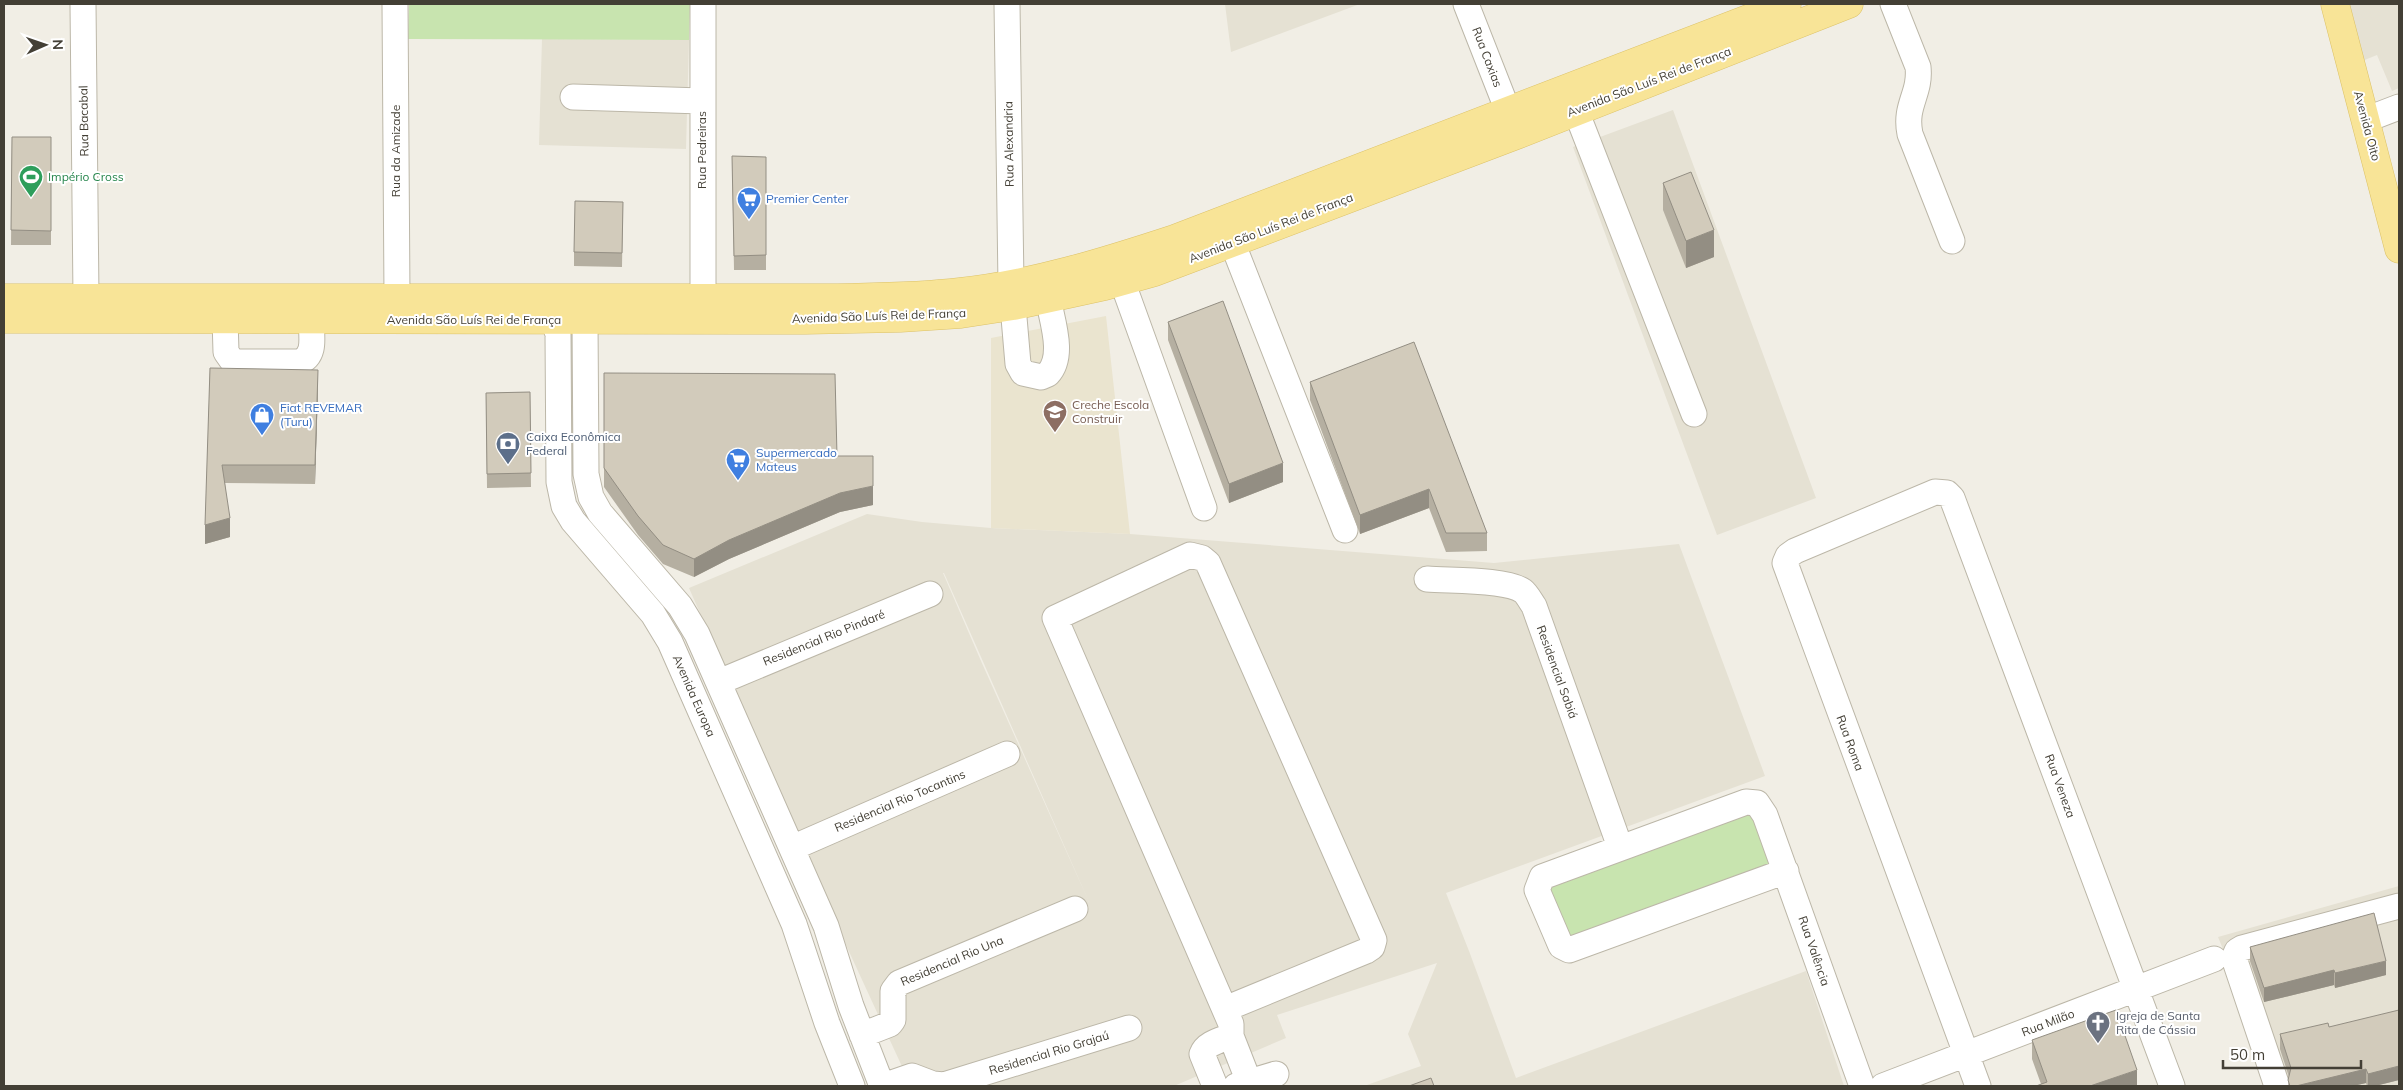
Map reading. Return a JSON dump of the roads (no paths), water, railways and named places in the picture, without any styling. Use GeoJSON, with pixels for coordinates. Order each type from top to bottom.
{"type":"FeatureCollection","features":[{"type":"Feature","properties":{"kind":"main road","name":"Avenida São Luís Rei de França"},"geometry":{"type":"LineString","coordinates":[[4,298],[397,298],[580,308],[866,319],[961,314],[1098,264],[1174,239],[1787,4]]}},
{"type":"Feature","properties":{"kind":"main road","name":"Avenida São Luís Rei de França"},"geometry":{"type":"LineString","coordinates":[[4,318],[550,320],[580,308],[702,297],[901,296],[959,292],[1048,298],[1155,272],[1849,4]]}},
{"type":"Feature","properties":{"kind":"main road","name":"Avenida Oito"},"geometry":{"type":"LineString","coordinates":[[2335,4],[2399,249]]}},
{"type":"Feature","properties":{"kind":"street","name":"Rua Bacabal"},"geometry":{"type":"LineString","coordinates":[[82,4],[86,298]]}},
{"type":"Feature","properties":{"kind":"street","name":"Rua da Amizade"},"geometry":{"type":"LineString","coordinates":[[395,4],[397,298]]}},
{"type":"Feature","properties":{"kind":"street","name":"Rua Pedreiras"},"geometry":{"type":"LineString","coordinates":[[702,4],[693,101],[702,297]]}},
{"type":"Feature","properties":{"kind":"street","name":"Rua Alexandria"},"geometry":{"type":"LineString","coordinates":[[1007,4],[1012,295],[1018,364],[1022,373],[1041,377],[1048,374],[1056,361],[1056,349],[1048,298]]}},
{"type":"Feature","properties":{"kind":"street","name":"Rua Caxias"},"geometry":{"type":"LineString","coordinates":[[1466,4],[1508,111]]}},
{"type":"Feature","properties":{"kind":"street"},"geometry":{"type":"LineString","coordinates":[[1894,4],[1918,67],[1919,77],[1907,120],[1910,134],[1952,241]]}},
{"type":"Feature","properties":{"kind":"street"},"geometry":{"type":"LineString","coordinates":[[572,97],[693,101]]}},
{"type":"Feature","properties":{"kind":"street"},"geometry":{"type":"LineString","coordinates":[[2365,120],[2399,107]]}},
{"type":"Feature","properties":{"kind":"street"},"geometry":{"type":"LineString","coordinates":[[1576,111],[1694,414]]}},
{"type":"Feature","properties":{"kind":"street"},"geometry":{"type":"LineString","coordinates":[[1232,242],[1345,530]]}},
{"type":"Feature","properties":{"kind":"street"},"geometry":{"type":"LineString","coordinates":[[1122,281],[1204,508]]}},
{"type":"Feature","properties":{"kind":"street"},"geometry":{"type":"LineString","coordinates":[[580,308],[587,482],[594,504],[690,619],[832,940],[862,1035],[882,1086]]}},
{"type":"Feature","properties":{"kind":"street"},"geometry":{"type":"LineString","coordinates":[[225,319],[226,352],[233,362],[299,362],[306,360],[312,351],[310,319]]}},
{"type":"Feature","properties":{"kind":"street","name":"Avenida Europa"},"geometry":{"type":"LineString","coordinates":[[550,320],[558,334],[559,482],[562,498],[573,521],[653,614],[670,642],[794,924],[827,1024],[852,1086]]}},
{"type":"Feature","properties":{"kind":"street","name":"Rua Roma"},"geometry":{"type":"LineString","coordinates":[[1942,492],[1935,492],[1795,551],[1788,556],[1786,563],[1978,1086]]}},
{"type":"Feature","properties":{"kind":"street","name":"Rua Veneza"},"geometry":{"type":"LineString","coordinates":[[1942,492],[1948,493],[1952,498],[2172,1086]]}},
{"type":"Feature","properties":{"kind":"street"},"geometry":{"type":"LineString","coordinates":[[604,557],[623,539]]}},
{"type":"Feature","properties":{"kind":"street"},"geometry":{"type":"LineString","coordinates":[[1226,1009],[1366,952],[1372,947],[1374,940],[1208,563],[1202,558],[1190,555],[1055,618],[1226,1009],[1232,1024],[1231,1036],[1243,1084],[1276,1074]]}},
{"type":"Feature","properties":{"kind":"street","name":"Residencial Sabiá"},"geometry":{"type":"LineString","coordinates":[[1427,580],[1497,583],[1513,585],[1524,592],[1534,606],[1620,846]]}},
{"type":"Feature","properties":{"kind":"street","name":"Residencial Rio Pindaré"},"geometry":{"type":"LineString","coordinates":[[719,682],[930,594]]}},
{"type":"Feature","properties":{"kind":"street","name":"Residencial Rio Tocantins"},"geometry":{"type":"LineString","coordinates":[[792,848],[1008,754]]}},
{"type":"Feature","properties":{"kind":"street","name":"Rua Valência"},"geometry":{"type":"LineString","coordinates":[[1620,846],[1746,802],[1757,803],[1765,815],[1786,870],[1862,1086]]}},
{"type":"Feature","properties":{"kind":"street"},"geometry":{"type":"LineString","coordinates":[[1620,846],[1542,877],[1538,883],[1538,890],[1561,946],[1568,950],[1786,870]]}},
{"type":"Feature","properties":{"kind":"street"},"geometry":{"type":"LineString","coordinates":[[2277,1086],[2234,958],[2237,951],[2242,948],[2399,906]]}},
{"type":"Feature","properties":{"kind":"street","name":"Residencial Rio Una"},"geometry":{"type":"LineString","coordinates":[[862,1035],[890,1024],[894,1020],[893,991],[899,982],[1074,909]]}},
{"type":"Feature","properties":{"kind":"street","name":"Rua Milão"},"geometry":{"type":"LineString","coordinates":[[1883,1086],[2214,959]]}},
{"type":"Feature","properties":{"kind":"street","name":"Residencial Rio Grajaú"},"geometry":{"type":"LineString","coordinates":[[882,1086],[912,1076],[933,1084],[944,1085],[1129,1028]]}},
{"type":"Feature","properties":{"kind":"street"},"geometry":{"type":"LineString","coordinates":[[1215,1086],[1202,1054],[1208,1045],[1231,1036]]}},
{"type":"Feature","properties":{"kind":"place","name":"Império Cross"},"geometry":{"type":"Point","coordinates":[31,198]}},
{"type":"Feature","properties":{"kind":"place","name":"Premier Center"},"geometry":{"type":"Point","coordinates":[749,220]}},
{"type":"Feature","properties":{"kind":"place","name":"Creche Escola Construir"},"geometry":{"type":"Point","coordinates":[1055,433]}},
{"type":"Feature","properties":{"kind":"place","name":"Fiat REVEMAR (Turu)"},"geometry":{"type":"Point","coordinates":[262,436]}},
{"type":"Feature","properties":{"kind":"place","name":"Caixa Econômica Federal"},"geometry":{"type":"Point","coordinates":[508,465]}},
{"type":"Feature","properties":{"kind":"place","name":"Supermercado Mateus"},"geometry":{"type":"Point","coordinates":[738,481]}},
{"type":"Feature","properties":{"kind":"place","name":"Igreja de Santa Rita de Cássia"},"geometry":{"type":"Point","coordinates":[2098,1044]}}]}
